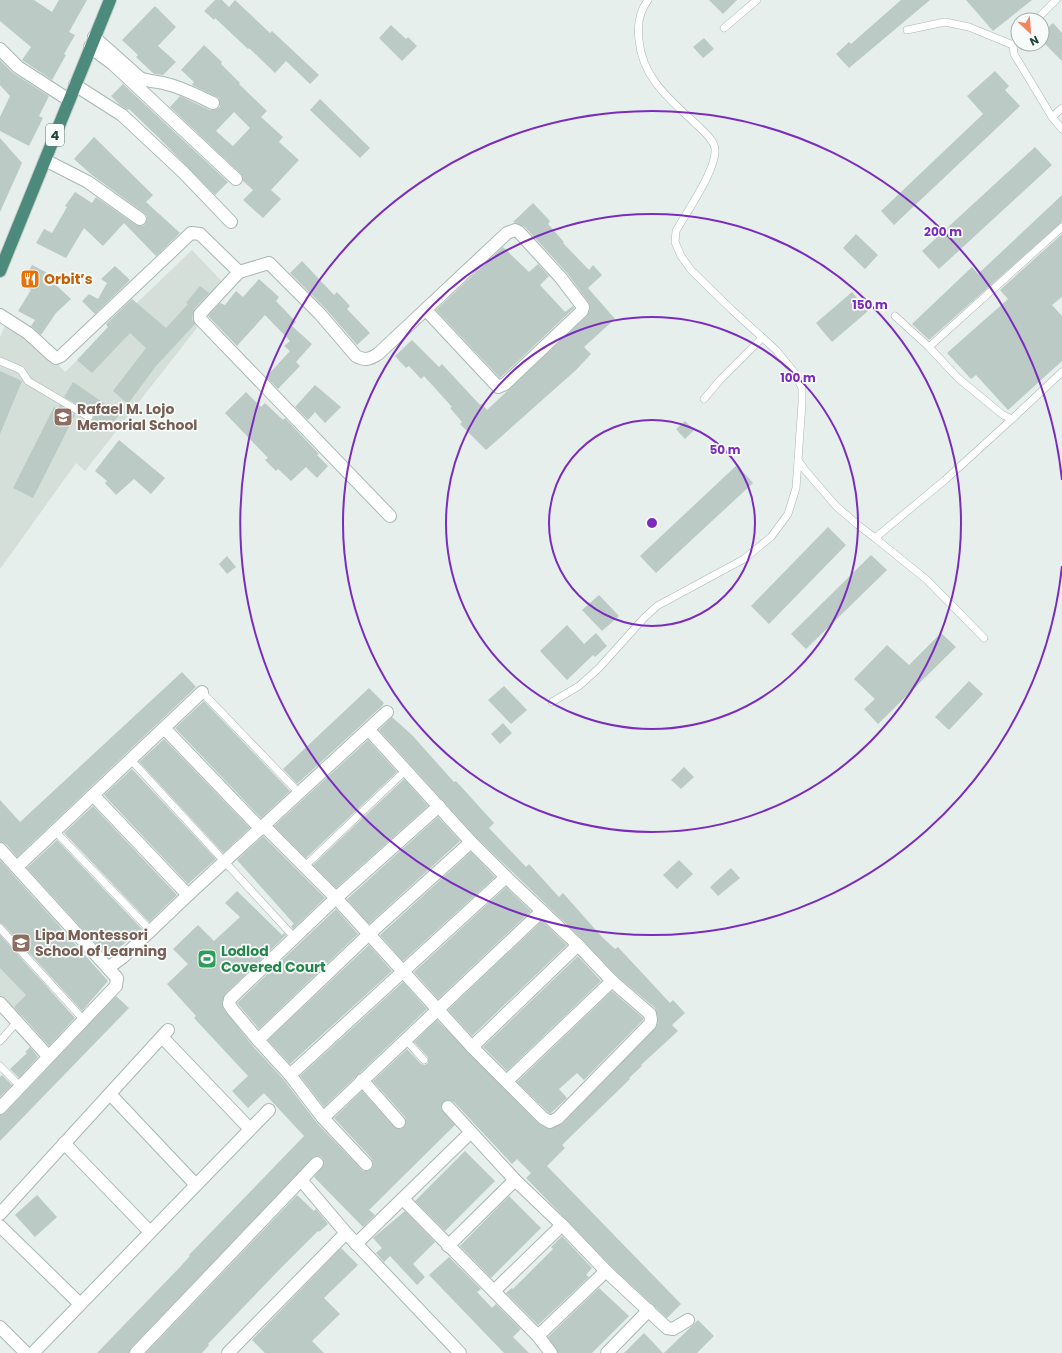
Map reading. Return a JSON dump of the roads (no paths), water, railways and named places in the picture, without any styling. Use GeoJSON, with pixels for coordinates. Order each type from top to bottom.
{"type":"FeatureCollection","features":[{"type":"Feature","properties":{"kind":"highway","name":"4"},"geometry":{"type":"LineString","coordinates":[[0,271],[110,0]]}},
{"type":"Feature","properties":{"kind":"street"},"geometry":{"type":"LineString","coordinates":[[92,42],[140,78],[148,82],[166,83],[213,103]]}},
{"type":"Feature","properties":{"kind":"street"},"geometry":{"type":"LineString","coordinates":[[92,42],[113,64],[236,179]]}},
{"type":"Feature","properties":{"kind":"street"},"geometry":{"type":"LineString","coordinates":[[0,49],[18,67],[69,100]]}},
{"type":"Feature","properties":{"kind":"street"},"geometry":{"type":"LineString","coordinates":[[75,86],[122,115],[183,172],[231,222]]}},
{"type":"Feature","properties":{"kind":"street"},"geometry":{"type":"LineString","coordinates":[[45,160],[88,182],[140,219]]}},
{"type":"Feature","properties":{"kind":"street"},"geometry":{"type":"LineString","coordinates":[[390,516],[200,319],[200,314],[239,272],[269,263],[320,314],[356,356],[362,360],[370,358],[378,354],[507,233],[515,230],[519,232],[561,278],[583,307],[582,311],[538,354],[504,384],[498,387],[426,310]]}},
{"type":"Feature","properties":{"kind":"street"},"geometry":{"type":"LineString","coordinates":[[0,315],[28,333],[56,358],[61,356],[191,233],[200,234],[239,272]]}},
{"type":"Feature","properties":{"kind":"street"},"geometry":{"type":"LineString","coordinates":[[16,867],[202,692]]}},
{"type":"Feature","properties":{"kind":"street"},"geometry":{"type":"LineString","coordinates":[[108,968],[124,957],[188,895],[300,794],[387,712]]}},
{"type":"Feature","properties":{"kind":"street"},"geometry":{"type":"LineString","coordinates":[[164,728],[262,828],[305,866],[472,1047],[543,1118],[550,1122],[558,1118],[650,1024],[650,1014],[612,981],[578,945],[506,877],[369,730]]}},
{"type":"Feature","properties":{"kind":"street"},"geometry":{"type":"LineString","coordinates":[[93,795],[188,895]]}},
{"type":"Feature","properties":{"kind":"street"},"geometry":{"type":"LineString","coordinates":[[366,1164],[323,1118],[290,1075],[258,1040],[229,1004],[230,999],[336,898],[439,806]]}},
{"type":"Feature","properties":{"kind":"street"},"geometry":{"type":"LineString","coordinates":[[258,1040],[369,934],[472,842]]}},
{"type":"Feature","properties":{"kind":"street"},"geometry":{"type":"LineString","coordinates":[[0,848],[117,978],[116,986],[0,1108]]}},
{"type":"Feature","properties":{"kind":"street"},"geometry":{"type":"LineString","coordinates":[[290,1075],[506,877]]}},
{"type":"Feature","properties":{"kind":"street"},"geometry":{"type":"LineString","coordinates":[[323,1118],[542,911]]}},
{"type":"Feature","properties":{"kind":"street"},"geometry":{"type":"LineString","coordinates":[[472,1047],[578,945]]}},
{"type":"Feature","properties":{"kind":"street"},"geometry":{"type":"LineString","coordinates":[[507,1081],[612,981]]}},
{"type":"Feature","properties":{"kind":"street"},"geometry":{"type":"LineString","coordinates":[[0,1004],[48,1056]]}},
{"type":"Feature","properties":{"kind":"street"},"geometry":{"type":"LineString","coordinates":[[0,1214],[165,1033],[250,1129]]}},
{"type":"Feature","properties":{"kind":"street"},"geometry":{"type":"LineString","coordinates":[[362,1080],[399,1122]]}},
{"type":"Feature","properties":{"kind":"street"},"geometry":{"type":"LineString","coordinates":[[110,1094],[196,1185]]}},
{"type":"Feature","properties":{"kind":"street"},"geometry":{"type":"LineString","coordinates":[[448,1108],[515,1180],[562,1225],[606,1271],[670,1329],[688,1320]]}},
{"type":"Feature","properties":{"kind":"street"},"geometry":{"type":"LineString","coordinates":[[33,1353],[269,1110]]}},
{"type":"Feature","properties":{"kind":"street"},"geometry":{"type":"LineString","coordinates":[[356,1244],[470,1133]]}},
{"type":"Feature","properties":{"kind":"street"},"geometry":{"type":"LineString","coordinates":[[64,1143],[150,1232]]}},
{"type":"Feature","properties":{"kind":"street"},"geometry":{"type":"LineString","coordinates":[[136,1353],[316,1163]]}},
{"type":"Feature","properties":{"kind":"street"},"geometry":{"type":"LineString","coordinates":[[301,1180],[356,1244],[460,1353]]}},
{"type":"Feature","properties":{"kind":"street"},"geometry":{"type":"LineString","coordinates":[[448,1246],[515,1180]]}},
{"type":"Feature","properties":{"kind":"street"},"geometry":{"type":"LineString","coordinates":[[403,1199],[538,1336],[551,1353]]}},
{"type":"Feature","properties":{"kind":"street"},"geometry":{"type":"LineString","coordinates":[[494,1291],[562,1225]]}},
{"type":"Feature","properties":{"kind":"street"},"geometry":{"type":"LineString","coordinates":[[0,1226],[80,1304]]}},
{"type":"Feature","properties":{"kind":"street"},"geometry":{"type":"LineString","coordinates":[[228,1353],[346,1233]]}},
{"type":"Feature","properties":{"kind":"street"},"geometry":{"type":"LineString","coordinates":[[538,1336],[606,1271]]}},
{"type":"Feature","properties":{"kind":"street"},"geometry":{"type":"LineString","coordinates":[[607,1353],[649,1310]]}},
{"type":"Feature","properties":{"kind":"street"},"geometry":{"type":"LineString","coordinates":[[0,1327],[26,1353]]}},
{"type":"Feature","properties":{"kind":"lane"},"geometry":{"type":"LineString","coordinates":[[552,702],[579,686],[599,668],[644,618],[657,606],[744,559],[771,537],[788,514],[796,488],[802,388],[794,372],[776,350],[691,270],[681,256],[675,242],[676,231],[712,166],[715,149],[710,138],[662,93],[646,70],[640,50],[638,26],[643,7],[648,0]]}},
{"type":"Feature","properties":{"kind":"lane"},"geometry":{"type":"LineString","coordinates":[[724,28],[756,0]]}},
{"type":"Feature","properties":{"kind":"lane"},"geometry":{"type":"LineString","coordinates":[[1044,12],[1056,0]]}},
{"type":"Feature","properties":{"kind":"lane"},"geometry":{"type":"LineString","coordinates":[[907,30],[945,22],[969,27],[1010,44]]}},
{"type":"Feature","properties":{"kind":"lane"},"geometry":{"type":"LineString","coordinates":[[1014,52],[1052,117],[1062,129]]}},
{"type":"Feature","properties":{"kind":"lane"},"geometry":{"type":"LineString","coordinates":[[1052,117],[1062,108]]}},
{"type":"Feature","properties":{"kind":"lane"},"geometry":{"type":"LineString","coordinates":[[929,347],[1062,228]]}},
{"type":"Feature","properties":{"kind":"lane"},"geometry":{"type":"LineString","coordinates":[[895,316],[929,347],[958,378],[1003,415],[1012,419]]}},
{"type":"Feature","properties":{"kind":"lane"},"geometry":{"type":"LineString","coordinates":[[704,399],[720,380],[762,338]]}},
{"type":"Feature","properties":{"kind":"lane"},"geometry":{"type":"LineString","coordinates":[[0,361],[22,370],[28,381],[89,417]]}},
{"type":"Feature","properties":{"kind":"lane"},"geometry":{"type":"LineString","coordinates":[[875,538],[945,480],[1062,372]]}},
{"type":"Feature","properties":{"kind":"lane"},"geometry":{"type":"LineString","coordinates":[[798,460],[813,482],[836,506],[927,580],[984,638]]}},
{"type":"Feature","properties":{"kind":"lane"},"geometry":{"type":"LineString","coordinates":[[202,692],[300,794]]}},
{"type":"Feature","properties":{"kind":"lane"},"geometry":{"type":"LineString","coordinates":[[131,760],[294,937]]}},
{"type":"Feature","properties":{"kind":"lane"},"geometry":{"type":"LineString","coordinates":[[305,866],[406,770]]}},
{"type":"Feature","properties":{"kind":"lane"},"geometry":{"type":"LineString","coordinates":[[55,831],[151,931]]}},
{"type":"Feature","properties":{"kind":"lane"},"geometry":{"type":"LineString","coordinates":[[0,928],[83,1019]]}},
{"type":"Feature","properties":{"kind":"lane"},"geometry":{"type":"LineString","coordinates":[[0,1040],[18,1022]]}},
{"type":"Feature","properties":{"kind":"lane"},"geometry":{"type":"LineString","coordinates":[[406,1039],[424,1060]]}},
{"type":"Feature","properties":{"kind":"lane"},"geometry":{"type":"LineString","coordinates":[[0,1066],[20,1086]]}},
{"type":"Feature","properties":{"kind":"place","name":"Orbit’s"},"geometry":{"type":"Point","coordinates":[30,279]}},
{"type":"Feature","properties":{"kind":"place","name":"Rafael M. Lojo Memorial School"},"geometry":{"type":"Point","coordinates":[63,417]}},
{"type":"Feature","properties":{"kind":"place","name":"Lipa Montessori School of Learning"},"geometry":{"type":"Point","coordinates":[21,943]}},
{"type":"Feature","properties":{"kind":"place","name":"Lodlod Covered Court"},"geometry":{"type":"Point","coordinates":[207,959]}}]}
